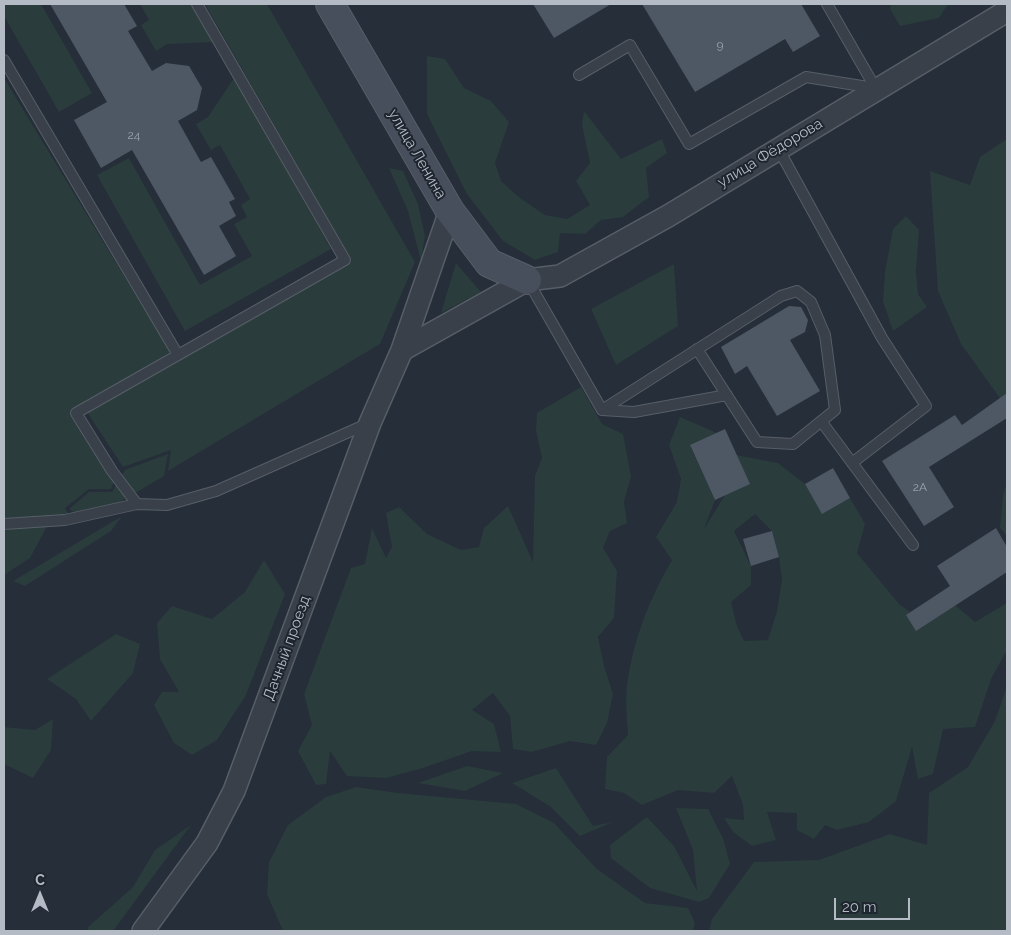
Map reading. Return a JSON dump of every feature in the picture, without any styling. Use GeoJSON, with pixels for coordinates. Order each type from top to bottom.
{"type":"FeatureCollection","features":[{"type":"Feature","properties":{"kind":"street","name":"улица Ленина"},"geometry":{"type":"LineString","coordinates":[[330,4],[450,211],[490,263],[527,280]]}},
{"type":"Feature","properties":{"kind":"street","name":"улица Фёдорова"},"geometry":{"type":"LineString","coordinates":[[527,280],[560,276],[668,216],[1007,11]]}},
{"type":"Feature","properties":{"kind":"street","name":"Дачный проезд"},"geometry":{"type":"LineString","coordinates":[[143,931],[207,842],[234,791],[370,423],[402,350],[450,211]]}},
{"type":"Feature","properties":{"kind":"street"},"geometry":{"type":"LineString","coordinates":[[402,350],[527,280]]}},
{"type":"Feature","properties":{"kind":"lane"},"geometry":{"type":"LineString","coordinates":[[137,504],[112,471],[76,413],[345,260],[197,4]]}},
{"type":"Feature","properties":{"kind":"lane"},"geometry":{"type":"LineString","coordinates":[[827,4],[876,89]]}},
{"type":"Feature","properties":{"kind":"lane"},"geometry":{"type":"LineString","coordinates":[[579,75],[630,46],[689,144],[806,77],[876,89]]}},
{"type":"Feature","properties":{"kind":"lane"},"geometry":{"type":"LineString","coordinates":[[4,60],[178,355]]}},
{"type":"Feature","properties":{"kind":"lane"},"geometry":{"type":"LineString","coordinates":[[778,148],[882,338],[926,406],[852,463]]}},
{"type":"Feature","properties":{"kind":"lane"},"geometry":{"type":"LineString","coordinates":[[527,280],[602,410]]}},
{"type":"Feature","properties":{"kind":"lane"},"geometry":{"type":"LineString","coordinates":[[602,410],[697,349],[781,296],[796,291],[811,302],[825,335],[835,410],[793,444],[757,442],[697,349]]}},
{"type":"Feature","properties":{"kind":"lane"},"geometry":{"type":"LineString","coordinates":[[602,410],[634,412],[727,395]]}},
{"type":"Feature","properties":{"kind":"lane"},"geometry":{"type":"LineString","coordinates":[[821,421],[913,545]]}},
{"type":"Feature","properties":{"kind":"lane"},"geometry":{"type":"LineString","coordinates":[[4,524],[65,520],[137,504],[167,505],[216,491],[370,423]]}},
{"type":"Feature","properties":{"kind":"shaded area"},"geometry":{"type":"Polygon","coordinates":[[[4,4],[41,4],[92,93],[59,112],[4,16],[4,4]]]}},
{"type":"Feature","properties":{"kind":"shaded area"},"geometry":{"type":"Polygon","coordinates":[[[140,4],[192,4],[214,42],[167,44],[156,51],[141,25],[149,20],[140,4]]]}},
{"type":"Feature","properties":{"kind":"shaded area"},"geometry":{"type":"Polygon","coordinates":[[[205,4],[267,4],[415,262],[380,344],[168,471],[171,450],[123,467],[87,412],[352,261],[205,4]]]}},
{"type":"Feature","properties":{"kind":"shaded area"},"geometry":{"type":"Polygon","coordinates":[[[891,4],[948,4],[939,18],[900,26],[890,9],[891,4]]]}},
{"type":"Feature","properties":{"kind":"shaded area"},"geometry":{"type":"Polygon","coordinates":[[[427,56],[445,59],[464,88],[491,101],[509,122],[495,163],[501,181],[520,198],[545,215],[567,219],[590,205],[576,181],[590,163],[582,125],[584,111],[621,159],[662,139],[667,153],[646,168],[649,197],[623,217],[601,220],[585,234],[560,233],[558,252],[535,260],[503,241],[467,194],[427,114],[427,56]]]}},
{"type":"Feature","properties":{"kind":"shaded area"},"geometry":{"type":"Polygon","coordinates":[[[4,78],[170,352],[73,412],[115,480],[111,489],[89,489],[65,508],[69,515],[4,519],[4,78]]]}},
{"type":"Feature","properties":{"kind":"shaded area"},"geometry":{"type":"Polygon","coordinates":[[[234,78],[331,249],[185,331],[97,175],[129,158],[200,285],[252,256],[234,224],[247,217],[241,205],[250,199],[220,145],[211,150],[196,124],[208,117],[234,78]]]}},
{"type":"Feature","properties":{"kind":"shaded area"},"geometry":{"type":"Polygon","coordinates":[[[1007,139],[1007,408],[961,344],[938,291],[930,171],[970,185],[980,157],[1007,139]]]}},
{"type":"Feature","properties":{"kind":"shaded area"},"geometry":{"type":"Polygon","coordinates":[[[389,168],[403,171],[418,204],[425,236],[421,261],[408,211],[389,168]]]}},
{"type":"Feature","properties":{"kind":"shaded area"},"geometry":{"type":"Polygon","coordinates":[[[906,216],[919,230],[916,271],[918,294],[927,307],[893,331],[883,301],[885,272],[893,229],[906,216]]]}},
{"type":"Feature","properties":{"kind":"shaded area"},"geometry":{"type":"Polygon","coordinates":[[[456,263],[481,292],[441,313],[456,263]]]}},
{"type":"Feature","properties":{"kind":"shaded area"},"geometry":{"type":"Polygon","coordinates":[[[674,264],[678,326],[616,365],[591,309],[674,264]]]}},
{"type":"Feature","properties":{"kind":"shaded area"},"geometry":{"type":"Polygon","coordinates":[[[581,387],[602,424],[623,434],[631,476],[624,502],[627,523],[610,531],[603,548],[617,571],[614,618],[598,637],[604,666],[613,694],[607,723],[596,745],[570,741],[532,752],[513,749],[510,716],[493,693],[472,710],[494,724],[501,752],[472,751],[423,768],[386,778],[347,776],[330,751],[326,784],[316,785],[298,751],[312,725],[304,694],[351,568],[365,564],[372,528],[386,558],[392,547],[386,513],[399,507],[427,534],[461,550],[479,547],[484,528],[508,506],[533,562],[535,476],[542,458],[536,431],[537,413],[581,387]]]}},
{"type":"Feature","properties":{"kind":"shaded area"},"geometry":{"type":"Polygon","coordinates":[[[680,417],[717,433],[690,446],[715,500],[704,529],[725,495],[736,455],[778,463],[805,484],[822,513],[850,498],[865,524],[857,553],[899,604],[910,612],[920,628],[955,605],[975,622],[1007,603],[1007,650],[991,679],[975,727],[943,729],[933,774],[918,779],[912,747],[896,801],[869,822],[837,830],[825,825],[814,839],[797,830],[797,813],[767,812],[776,840],[752,846],[733,832],[724,818],[744,820],[743,805],[732,776],[714,793],[678,790],[642,805],[624,793],[605,789],[607,757],[628,735],[627,685],[633,652],[649,605],[672,560],[656,537],[677,502],[681,479],[669,445],[680,417]],[[755,514],[734,531],[751,566],[751,585],[731,602],[737,626],[744,641],[768,640],[777,611],[782,579],[779,557],[772,531],[755,514]]]}},
{"type":"Feature","properties":{"kind":"shaded area"},"geometry":{"type":"Polygon","coordinates":[[[168,454],[164,476],[88,521],[69,509],[89,492],[112,492],[125,470],[168,454]]]}},
{"type":"Feature","properties":{"kind":"shaded area"},"geometry":{"type":"Polygon","coordinates":[[[1007,482],[1007,536],[1000,528],[1003,495],[1007,482]]]}},
{"type":"Feature","properties":{"kind":"shaded area"},"geometry":{"type":"Polygon","coordinates":[[[122,516],[111,531],[25,586],[13,581],[122,516]]]}},
{"type":"Feature","properties":{"kind":"shaded area"},"geometry":{"type":"Polygon","coordinates":[[[52,517],[30,558],[4,575],[4,531],[52,517]]]}},
{"type":"Feature","properties":{"kind":"shaded area"},"geometry":{"type":"Polygon","coordinates":[[[264,560],[285,594],[246,695],[217,740],[192,755],[174,743],[154,705],[162,692],[179,692],[160,659],[157,623],[172,606],[212,619],[245,592],[264,560]]]}},
{"type":"Feature","properties":{"kind":"shaded area"},"geometry":{"type":"Polygon","coordinates":[[[116,634],[140,644],[133,673],[91,721],[76,699],[47,679],[116,634]]]}},
{"type":"Feature","properties":{"kind":"shaded area"},"geometry":{"type":"Polygon","coordinates":[[[1007,686],[1007,931],[709,931],[712,919],[754,862],[819,860],[890,834],[927,845],[929,793],[968,767],[995,721],[1007,686]]]}},
{"type":"Feature","properties":{"kind":"shaded area"},"geometry":{"type":"Polygon","coordinates":[[[53,719],[51,750],[33,778],[4,764],[4,727],[35,730],[53,719]]]}},
{"type":"Feature","properties":{"kind":"shaded area"},"geometry":{"type":"Polygon","coordinates":[[[467,766],[503,773],[465,791],[418,783],[467,766]]]}},
{"type":"Feature","properties":{"kind":"shaded area"},"geometry":{"type":"Polygon","coordinates":[[[556,768],[593,826],[613,822],[580,836],[551,807],[512,783],[556,768]]]}},
{"type":"Feature","properties":{"kind":"shaded area"},"geometry":{"type":"Polygon","coordinates":[[[356,787],[398,793],[516,804],[554,823],[597,869],[645,903],[688,908],[695,923],[693,931],[283,931],[267,894],[269,862],[288,825],[326,797],[356,787]]]}},
{"type":"Feature","properties":{"kind":"shaded area"},"geometry":{"type":"Polygon","coordinates":[[[676,808],[708,809],[723,838],[730,864],[709,898],[699,902],[650,888],[611,858],[610,845],[647,817],[674,846],[697,891],[693,850],[676,808]]]}},
{"type":"Feature","properties":{"kind":"shaded area"},"geometry":{"type":"Polygon","coordinates":[[[191,825],[113,931],[89,931],[87,928],[133,887],[155,850],[191,825]]]}},
{"type":"Feature","properties":{"kind":"building"},"geometry":{"type":"Polygon","coordinates":[[[50,4],[124,4],[137,26],[128,31],[152,71],[166,63],[189,66],[202,88],[197,110],[178,121],[201,162],[211,157],[235,199],[229,202],[236,216],[219,226],[236,256],[204,275],[132,150],[101,168],[74,120],[107,102],[50,4]]]}},
{"type":"Feature","properties":{"kind":"building"},"geometry":{"type":"Polygon","coordinates":[[[533,4],[611,4],[554,38],[533,4]]]}},
{"type":"Feature","properties":{"kind":"building"},"geometry":{"type":"Polygon","coordinates":[[[642,4],[801,4],[820,36],[793,52],[785,39],[695,92],[642,4]]]}},
{"type":"Feature","properties":{"kind":"building"},"geometry":{"type":"Polygon","coordinates":[[[789,306],[801,307],[808,320],[805,332],[790,340],[820,391],[777,416],[747,366],[735,374],[721,347],[789,306]]]}},
{"type":"Feature","properties":{"kind":"building"},"geometry":{"type":"Polygon","coordinates":[[[1007,393],[1007,418],[929,467],[954,507],[924,526],[882,461],[955,415],[962,425],[1007,393]]]}},
{"type":"Feature","properties":{"kind":"building"},"geometry":{"type":"Polygon","coordinates":[[[725,429],[750,484],[715,500],[690,445],[725,429]]]}},
{"type":"Feature","properties":{"kind":"building"},"geometry":{"type":"Polygon","coordinates":[[[833,468],[850,498],[822,514],[805,484],[833,468]]]}},
{"type":"Feature","properties":{"kind":"building"},"geometry":{"type":"Polygon","coordinates":[[[996,528],[1007,547],[1007,572],[916,631],[906,615],[950,586],[937,566],[996,528]]]}},
{"type":"Feature","properties":{"kind":"building"},"geometry":{"type":"Polygon","coordinates":[[[772,531],[779,557],[751,566],[743,539],[772,531]]]}}]}
